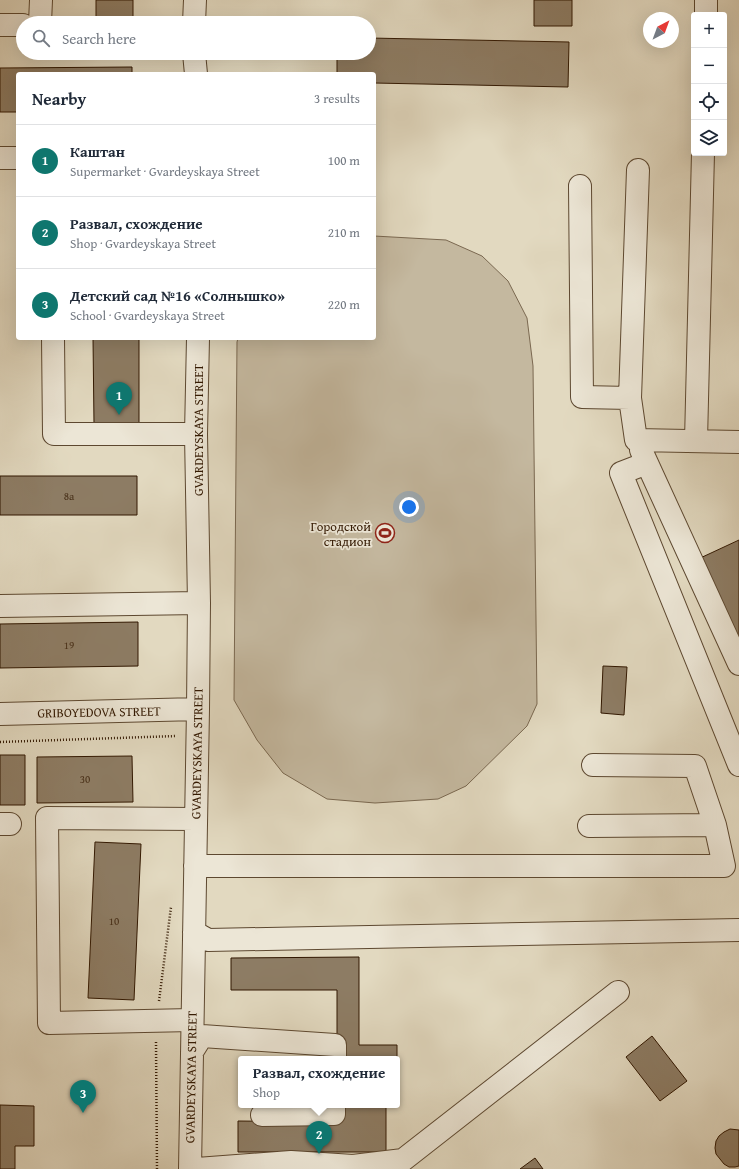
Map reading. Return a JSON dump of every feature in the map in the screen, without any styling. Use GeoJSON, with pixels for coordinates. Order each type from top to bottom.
{"type":"FeatureCollection","features":[{"type":"Feature","properties":{"kind":"street"},"geometry":{"type":"LineString","coordinates":[[40,16],[41,0]]}},
{"type":"Feature","properties":{"kind":"street"},"geometry":{"type":"LineString","coordinates":[[194,16],[195,0]]}},
{"type":"Feature","properties":{"kind":"street"},"geometry":{"type":"LineString","coordinates":[[706,0],[706,12]]}},
{"type":"Feature","properties":{"kind":"street"},"geometry":{"type":"LineString","coordinates":[[0,25],[16,25]]}},
{"type":"Feature","properties":{"kind":"street"},"geometry":{"type":"LineString","coordinates":[[195,60],[196,72]]}},
{"type":"Feature","properties":{"kind":"street"},"geometry":{"type":"LineString","coordinates":[[696,441],[702,156]]}},
{"type":"Feature","properties":{"kind":"street"},"geometry":{"type":"LineString","coordinates":[[0,158],[16,158]]}},
{"type":"Feature","properties":{"kind":"street"},"geometry":{"type":"LineString","coordinates":[[638,170],[630,398],[636,440],[739,664]]}},
{"type":"Feature","properties":{"kind":"street"},"geometry":{"type":"LineString","coordinates":[[580,186],[582,397],[630,398]]}},
{"type":"Feature","properties":{"kind":"street"},"geometry":{"type":"LineString","coordinates":[[53,340],[54,434],[196,434]]}},
{"type":"Feature","properties":{"kind":"street","name":"GVARDEYSKAYA STREET"},"geometry":{"type":"LineString","coordinates":[[190,1169],[198,709],[199,603],[196,434],[198,340]]}},
{"type":"Feature","properties":{"kind":"street"},"geometry":{"type":"LineString","coordinates":[[636,440],[739,442]]}},
{"type":"Feature","properties":{"kind":"street"},"geometry":{"type":"LineString","coordinates":[[647,463],[621,473],[734,736],[739,764]]}},
{"type":"Feature","properties":{"kind":"street"},"geometry":{"type":"LineString","coordinates":[[0,606],[199,603]]}},
{"type":"Feature","properties":{"kind":"street","name":"GRIBOYEDOVA STREET"},"geometry":{"type":"LineString","coordinates":[[0,714],[198,709]]}},
{"type":"Feature","properties":{"kind":"street"},"geometry":{"type":"LineString","coordinates":[[195,866],[724,866],[715,825],[695,766],[593,765]]}},
{"type":"Feature","properties":{"kind":"street"},"geometry":{"type":"LineString","coordinates":[[192,1020],[50,1023],[47,818],[196,819]]}},
{"type":"Feature","properties":{"kind":"street"},"geometry":{"type":"LineString","coordinates":[[589,826],[715,825]]}},
{"type":"Feature","properties":{"kind":"street"},"geometry":{"type":"LineString","coordinates":[[194,932],[208,940],[739,930]]}},
{"type":"Feature","properties":{"kind":"street"},"geometry":{"type":"LineString","coordinates":[[197,1169],[290,1165],[354,1166],[403,1160],[618,992]]}},
{"type":"Feature","properties":{"kind":"street"},"geometry":{"type":"LineString","coordinates":[[192,1052],[202,1036],[335,1045],[335,1056]]}},
{"type":"Feature","properties":{"kind":"street"},"geometry":{"type":"LineString","coordinates":[[262,1115],[334,1114],[334,1108]]}},
{"type":"Feature","properties":{"kind":"path"},"geometry":{"type":"LineString","coordinates":[[0,742],[176,736]]}},
{"type":"Feature","properties":{"kind":"path"},"geometry":{"type":"LineString","coordinates":[[157,1169],[156,1020],[172,904]]}},
{"type":"Feature","properties":{"kind":"shaded area","name":"Городской стадион"},"geometry":{"type":"Polygon","coordinates":[[[376,236],[446,240],[482,256],[508,281],[527,318],[533,366],[537,704],[527,726],[466,786],[438,799],[375,803],[327,799],[283,773],[257,740],[234,700],[238,340],[376,340],[376,236]]]}},
{"type":"Feature","properties":{"kind":"building"},"geometry":{"type":"Polygon","coordinates":[[[96,0],[133,0],[133,16],[96,16],[96,0]]]}},
{"type":"Feature","properties":{"kind":"building"},"geometry":{"type":"Polygon","coordinates":[[[534,0],[572,0],[572,26],[534,26],[534,0]]]}},
{"type":"Feature","properties":{"kind":"building"},"geometry":{"type":"Polygon","coordinates":[[[376,38],[569,42],[568,87],[376,83],[376,72],[337,72],[337,60],[376,60],[376,38]]]}},
{"type":"Feature","properties":{"kind":"building"},"geometry":{"type":"Polygon","coordinates":[[[132,67],[132,72],[16,72],[16,112],[0,112],[0,68],[132,67]]]}},
{"type":"Feature","properties":{"kind":"building"},"geometry":{"type":"Polygon","coordinates":[[[93,340],[139,340],[139,424],[94,424],[93,340]]]}},
{"type":"Feature","properties":{"kind":"building"},"geometry":{"type":"Polygon","coordinates":[[[0,476],[137,476],[137,515],[0,515],[0,476]]]}},
{"type":"Feature","properties":{"kind":"building"},"geometry":{"type":"Polygon","coordinates":[[[739,540],[739,653],[696,560],[739,540]]]}},
{"type":"Feature","properties":{"kind":"building"},"geometry":{"type":"Polygon","coordinates":[[[138,622],[138,666],[0,668],[0,624],[138,622]]]}},
{"type":"Feature","properties":{"kind":"building"},"geometry":{"type":"Polygon","coordinates":[[[603,666],[627,667],[624,715],[601,713],[603,666]]]}},
{"type":"Feature","properties":{"kind":"building"},"geometry":{"type":"Polygon","coordinates":[[[0,755],[25,755],[25,805],[0,805],[0,755]]]}},
{"type":"Feature","properties":{"kind":"building"},"geometry":{"type":"Polygon","coordinates":[[[132,756],[133,802],[37,803],[37,757],[132,756]]]}},
{"type":"Feature","properties":{"kind":"building"},"geometry":{"type":"Polygon","coordinates":[[[95,842],[141,844],[134,1000],[88,998],[95,842]]]}},
{"type":"Feature","properties":{"kind":"building"},"geometry":{"type":"Polygon","coordinates":[[[359,957],[359,1045],[397,1045],[397,1056],[337,1056],[337,990],[231,990],[231,958],[359,957]]]}},
{"type":"Feature","properties":{"kind":"building"},"geometry":{"type":"Polygon","coordinates":[[[652,1036],[687,1081],[660,1101],[626,1057],[652,1036]]]}},
{"type":"Feature","properties":{"kind":"building"},"geometry":{"type":"Polygon","coordinates":[[[0,1105],[34,1106],[34,1146],[15,1146],[15,1169],[0,1169],[0,1105]]]}},
{"type":"Feature","properties":{"kind":"building"},"geometry":{"type":"Polygon","coordinates":[[[337,1108],[386,1108],[386,1152],[238,1152],[238,1121],[337,1122],[337,1108]]]}},
{"type":"Feature","properties":{"kind":"building"},"geometry":{"type":"Polygon","coordinates":[[[730,1129],[739,1130],[739,1166],[735,1167],[729,1167],[724,1164],[716,1154],[715,1148],[716,1141],[719,1136],[730,1129]]]}},
{"type":"Feature","properties":{"kind":"building"},"geometry":{"type":"Polygon","coordinates":[[[535,1158],[543,1169],[520,1169],[535,1158]]]}},
{"type":"Feature","properties":{"kind":"place","name":"Каштан"},"geometry":{"type":"Point","coordinates":[119,415]}},
{"type":"Feature","properties":{"kind":"place","name":"Городской стадион"},"geometry":{"type":"Point","coordinates":[385,533]}},
{"type":"Feature","properties":{"kind":"place","name":"Детский сад №16 «Солнышко»"},"geometry":{"type":"Point","coordinates":[83,1113]}},
{"type":"Feature","properties":{"kind":"place","name":"Развал, схождение"},"geometry":{"type":"Point","coordinates":[319,1154]}}]}
